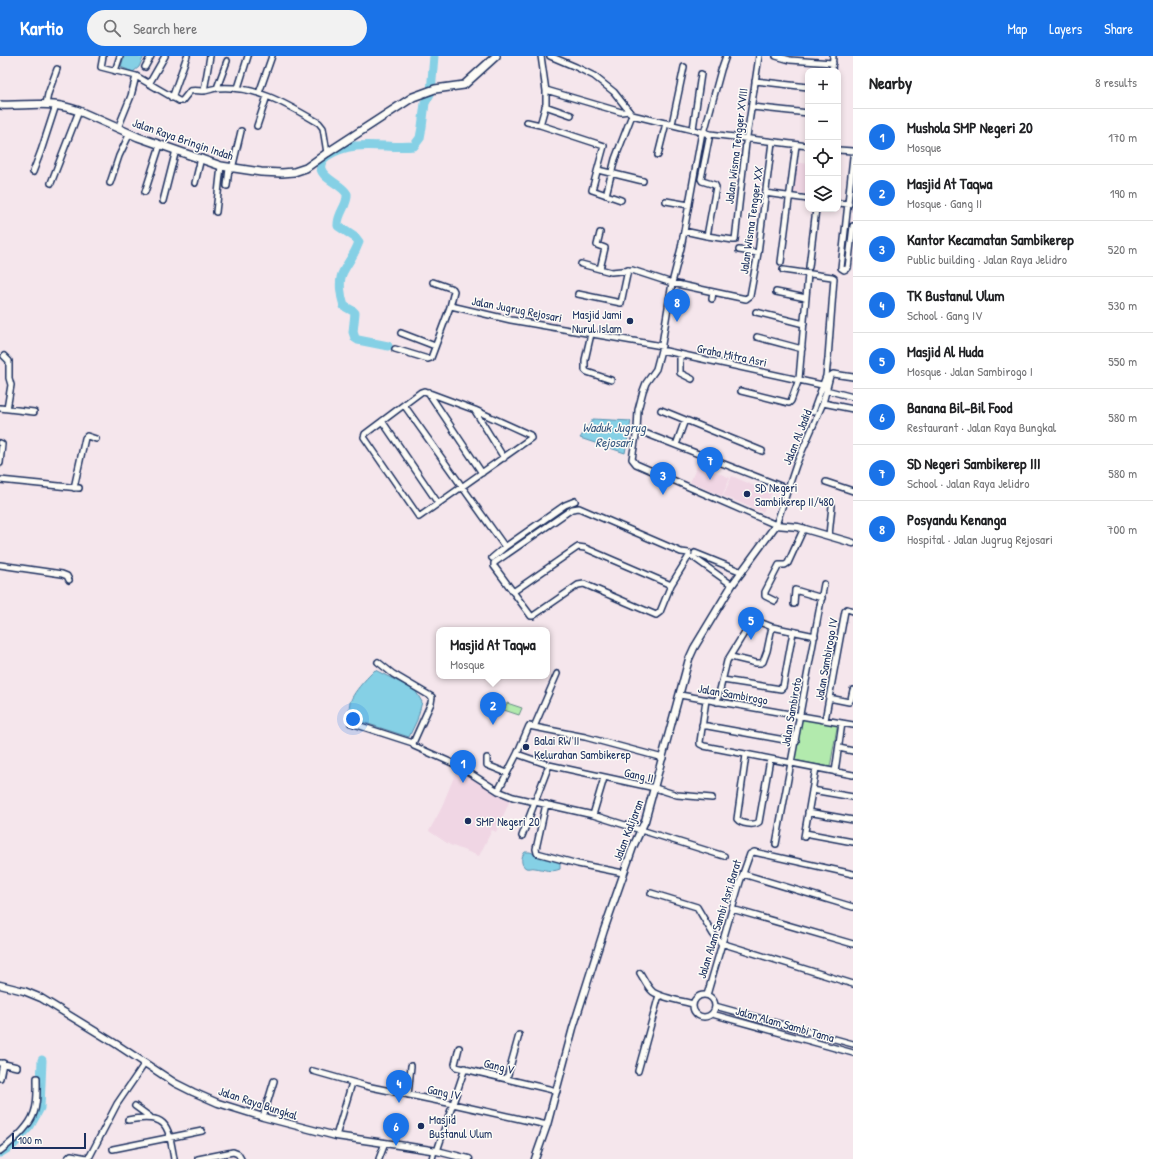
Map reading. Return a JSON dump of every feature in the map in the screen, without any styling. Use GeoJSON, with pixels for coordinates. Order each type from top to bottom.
{"type":"FeatureCollection","features":[{"type":"Feature","properties":{"kind":"main road","name":"Jalan Raya Bringin Indah"},"geometry":{"type":"LineString","coordinates":[[0,105],[56,105],[79,111],[160,145],[227,168],[268,173],[294,172],[306,168],[404,102],[435,89],[464,85],[496,56]]}},
{"type":"Feature","properties":{"kind":"street"},"geometry":{"type":"LineString","coordinates":[[103,56],[101,67],[136,76],[172,98],[180,101],[190,91],[204,91],[217,88],[238,88],[259,93],[280,101],[319,123],[323,128],[327,153]]}},
{"type":"Feature","properties":{"kind":"street"},"geometry":{"type":"LineString","coordinates":[[115,71],[120,56]]}},
{"type":"Feature","properties":{"kind":"street"},"geometry":{"type":"LineString","coordinates":[[145,67],[151,56]]}},
{"type":"Feature","properties":{"kind":"street"},"geometry":{"type":"LineString","coordinates":[[149,84],[165,56]]}},
{"type":"Feature","properties":{"kind":"street"},"geometry":{"type":"LineString","coordinates":[[172,98],[187,56]]}},
{"type":"Feature","properties":{"kind":"street"},"geometry":{"type":"LineString","coordinates":[[204,91],[210,56]]}},
{"type":"Feature","properties":{"kind":"street"},"geometry":{"type":"LineString","coordinates":[[238,88],[248,56]]}},
{"type":"Feature","properties":{"kind":"street"},"geometry":{"type":"LineString","coordinates":[[259,93],[272,56]]}},
{"type":"Feature","properties":{"kind":"street"},"geometry":{"type":"LineString","coordinates":[[540,125],[545,106],[546,90],[541,56]]}},
{"type":"Feature","properties":{"kind":"street"},"geometry":{"type":"LineString","coordinates":[[550,56],[576,66],[594,76],[614,92],[630,113]]}},
{"type":"Feature","properties":{"kind":"street"},"geometry":{"type":"LineString","coordinates":[[726,56],[720,70],[705,133],[672,284],[656,369],[646,383],[638,410],[637,430],[632,459],[636,464],[776,525],[804,528],[853,543]]}},
{"type":"Feature","properties":{"kind":"street","name":"Jalan Wisma Tengger XVIII"},"geometry":{"type":"LineString","coordinates":[[707,236],[733,240],[735,239],[759,56]]}},
{"type":"Feature","properties":{"kind":"street"},"geometry":{"type":"LineString","coordinates":[[776,56],[790,60],[833,63]]}},
{"type":"Feature","properties":{"kind":"street"},"geometry":{"type":"LineString","coordinates":[[832,68],[833,56]]}},
{"type":"Feature","properties":{"kind":"street"},"geometry":{"type":"LineString","coordinates":[[217,88],[227,61]]}},
{"type":"Feature","properties":{"kind":"street"},"geometry":{"type":"LineString","coordinates":[[658,155],[669,123],[684,67]]}},
{"type":"Feature","properties":{"kind":"street"},"geometry":{"type":"LineString","coordinates":[[46,104],[57,69]]}},
{"type":"Feature","properties":{"kind":"street"},"geometry":{"type":"LineString","coordinates":[[693,129],[701,74]]}},
{"type":"Feature","properties":{"kind":"street"},"geometry":{"type":"LineString","coordinates":[[118,128],[131,96],[136,76]]}},
{"type":"Feature","properties":{"kind":"street"},"geometry":{"type":"LineString","coordinates":[[755,82],[805,87]]}},
{"type":"Feature","properties":{"kind":"street"},"geometry":{"type":"LineString","coordinates":[[546,90],[621,112],[630,113],[705,133],[805,146]]}},
{"type":"Feature","properties":{"kind":"street"},"geometry":{"type":"LineString","coordinates":[[257,126],[267,96]]}},
{"type":"Feature","properties":{"kind":"street"},"geometry":{"type":"LineString","coordinates":[[33,172],[56,105]]}},
{"type":"Feature","properties":{"kind":"street"},"geometry":{"type":"LineString","coordinates":[[545,106],[571,115]]}},
{"type":"Feature","properties":{"kind":"street"},"geometry":{"type":"LineString","coordinates":[[752,107],[805,113]]}},
{"type":"Feature","properties":{"kind":"street"},"geometry":{"type":"LineString","coordinates":[[51,183],[79,111]]}},
{"type":"Feature","properties":{"kind":"street"},"geometry":{"type":"LineString","coordinates":[[606,195],[610,174],[630,113]]}},
{"type":"Feature","properties":{"kind":"street"},"geometry":{"type":"LineString","coordinates":[[527,122],[604,146],[592,190],[621,200]]}},
{"type":"Feature","properties":{"kind":"street"},"geometry":{"type":"LineString","coordinates":[[216,212],[227,168],[235,152],[241,131]]}},
{"type":"Feature","properties":{"kind":"street"},"geometry":{"type":"LineString","coordinates":[[110,183],[119,156],[130,133]]}},
{"type":"Feature","properties":{"kind":"street"},"geometry":{"type":"LineString","coordinates":[[684,231],[707,236],[716,186],[702,181],[701,179],[705,133]]}},
{"type":"Feature","properties":{"kind":"street","name":"Jalan Wisma Tengger XX"},"geometry":{"type":"LineString","coordinates":[[713,292],[746,299],[750,296],[758,252],[772,142]]}},
{"type":"Feature","properties":{"kind":"street"},"geometry":{"type":"LineString","coordinates":[[145,192],[160,145]]}},
{"type":"Feature","properties":{"kind":"street"},"geometry":{"type":"LineString","coordinates":[[781,262],[796,145]]}},
{"type":"Feature","properties":{"kind":"street"},"geometry":{"type":"LineString","coordinates":[[163,201],[176,150]]}},
{"type":"Feature","properties":{"kind":"street"},"geometry":{"type":"LineString","coordinates":[[841,150],[853,151]]}},
{"type":"Feature","properties":{"kind":"street"},"geometry":{"type":"LineString","coordinates":[[853,157],[852,189],[842,268],[844,270],[848,268],[853,226]]}},
{"type":"Feature","properties":{"kind":"street"},"geometry":{"type":"LineString","coordinates":[[195,183],[201,158]]}},
{"type":"Feature","properties":{"kind":"street"},"geometry":{"type":"LineString","coordinates":[[227,168],[227,186]]}},
{"type":"Feature","properties":{"kind":"street"},"geometry":{"type":"LineString","coordinates":[[598,170],[610,174],[643,180]]}},
{"type":"Feature","properties":{"kind":"street"},"geometry":{"type":"LineString","coordinates":[[765,193],[805,199]]}},
{"type":"Feature","properties":{"kind":"street"},"geometry":{"type":"LineString","coordinates":[[666,201],[689,205]]}},
{"type":"Feature","properties":{"kind":"street"},"geometry":{"type":"LineString","coordinates":[[841,203],[849,204]]}},
{"type":"Feature","properties":{"kind":"street"},"geometry":{"type":"LineString","coordinates":[[809,267],[816,212]]}},
{"type":"Feature","properties":{"kind":"street"},"geometry":{"type":"LineString","coordinates":[[600,233],[597,245],[605,248],[600,269]]}},
{"type":"Feature","properties":{"kind":"street"},"geometry":{"type":"LineString","coordinates":[[739,250],[758,252]]}},
{"type":"Feature","properties":{"kind":"street"},"geometry":{"type":"LineString","coordinates":[[580,264],[613,272],[632,270],[672,284],[713,292],[712,299]]}},
{"type":"Feature","properties":{"kind":"street"},"geometry":{"type":"LineString","coordinates":[[578,294],[621,303],[628,270]]}},
{"type":"Feature","properties":{"kind":"street"},"geometry":{"type":"LineString","coordinates":[[783,270],[834,278],[826,376],[813,412]]}},
{"type":"Feature","properties":{"kind":"street"},"geometry":{"type":"LineString","coordinates":[[741,391],[790,403],[799,379],[808,274]]}},
{"type":"Feature","properties":{"kind":"street"},"geometry":{"type":"LineString","coordinates":[[395,349],[428,359],[431,358],[451,306],[454,290],[432,282]]}},
{"type":"Feature","properties":{"kind":"street"},"geometry":{"type":"LineString","coordinates":[[776,292],[806,298]]}},
{"type":"Feature","properties":{"kind":"street","name":"Jalan Jugrug Rejosari"},"geometry":{"type":"LineString","coordinates":[[451,306],[511,320],[661,348]]}},
{"type":"Feature","properties":{"kind":"street"},"geometry":{"type":"LineString","coordinates":[[756,312],[804,324]]}},
{"type":"Feature","properties":{"kind":"street"},"geometry":{"type":"LineString","coordinates":[[402,333],[435,346]]}},
{"type":"Feature","properties":{"kind":"street"},"geometry":{"type":"LineString","coordinates":[[591,334],[585,360],[585,370],[611,380]]}},
{"type":"Feature","properties":{"kind":"street","name":"Graha Mitra Asri"},"geometry":{"type":"LineString","coordinates":[[757,337],[802,349]]}},
{"type":"Feature","properties":{"kind":"street","name":"Graha Mitra Asri"},"geometry":{"type":"LineString","coordinates":[[661,348],[680,354],[822,385]]}},
{"type":"Feature","properties":{"kind":"street"},"geometry":{"type":"LineString","coordinates":[[680,354],[680,374],[692,379]]}},
{"type":"Feature","properties":{"kind":"street"},"geometry":{"type":"LineString","coordinates":[[4,356],[8,361],[10,384],[7,408]]}},
{"type":"Feature","properties":{"kind":"street","name":"Jalan Al Jadid"},"geometry":{"type":"LineString","coordinates":[[776,525],[796,465],[823,402],[831,374],[853,377]]}},
{"type":"Feature","properties":{"kind":"street"},"geometry":{"type":"LineString","coordinates":[[826,390],[853,397]]}},
{"type":"Feature","properties":{"kind":"street"},"geometry":{"type":"LineString","coordinates":[[427,391],[482,473]]}},
{"type":"Feature","properties":{"kind":"street"},"geometry":{"type":"LineString","coordinates":[[427,391],[475,410],[530,436],[530,439],[419,517],[364,437],[365,434],[421,392],[427,391]]}},
{"type":"Feature","properties":{"kind":"street"},"geometry":{"type":"LineString","coordinates":[[823,402],[853,409]]}},
{"type":"Feature","properties":{"kind":"street"},"geometry":{"type":"LineString","coordinates":[[404,405],[505,547]]}},
{"type":"Feature","properties":{"kind":"street"},"geometry":{"type":"LineString","coordinates":[[0,408],[34,412]]}},
{"type":"Feature","properties":{"kind":"street"},"geometry":{"type":"LineString","coordinates":[[475,410],[504,458]]}},
{"type":"Feature","properties":{"kind":"street"},"geometry":{"type":"LineString","coordinates":[[661,410],[762,451]]}},
{"type":"Feature","properties":{"kind":"street"},"geometry":{"type":"LineString","coordinates":[[676,445],[685,420]]}},
{"type":"Feature","properties":{"kind":"street"},"geometry":{"type":"LineString","coordinates":[[382,421],[438,503]]}},
{"type":"Feature","properties":{"kind":"street"},"geometry":{"type":"LineString","coordinates":[[637,430],[788,489]]}},
{"type":"Feature","properties":{"kind":"street"},"geometry":{"type":"LineString","coordinates":[[0,480],[76,488],[85,438],[87,436],[96,439]]}},
{"type":"Feature","properties":{"kind":"street"},"geometry":{"type":"LineString","coordinates":[[0,442],[2,444],[0,464]]}},
{"type":"Feature","properties":{"kind":"street"},"geometry":{"type":"LineString","coordinates":[[826,482],[853,491]]}},
{"type":"Feature","properties":{"kind":"street"},"geometry":{"type":"LineString","coordinates":[[492,558],[505,547],[565,505],[575,501]]}},
{"type":"Feature","properties":{"kind":"street"},"geometry":{"type":"LineString","coordinates":[[829,535],[832,506]]}},
{"type":"Feature","properties":{"kind":"street"},"geometry":{"type":"LineString","coordinates":[[692,555],[671,585],[660,612],[656,615],[584,584],[578,586],[531,616],[494,566],[495,562],[572,509],[579,508],[681,552],[692,555],[742,572]]}},
{"type":"Feature","properties":{"kind":"street"},"geometry":{"type":"LineString","coordinates":[[538,524],[542,530]]}},
{"type":"Feature","properties":{"kind":"street","name":"Jalan Kalijaran"},"geometry":{"type":"LineString","coordinates":[[535,1159],[547,1125],[583,997],[623,873],[645,822],[692,652],[732,585],[776,525]]}},
{"type":"Feature","properties":{"kind":"street"},"geometry":{"type":"LineString","coordinates":[[775,601],[765,596],[765,592],[779,565],[785,565],[788,563],[804,528]]}},
{"type":"Feature","properties":{"kind":"street"},"geometry":{"type":"LineString","coordinates":[[512,592],[578,547],[585,548],[671,585]]}},
{"type":"Feature","properties":{"kind":"street"},"geometry":{"type":"LineString","coordinates":[[692,555],[732,585]]}},
{"type":"Feature","properties":{"kind":"street"},"geometry":{"type":"LineString","coordinates":[[0,565],[62,574],[66,575],[69,580]]}},
{"type":"Feature","properties":{"kind":"street","name":"Jalan Sambiroto"},"geometry":{"type":"LineString","coordinates":[[776,844],[801,716],[824,584]]}},
{"type":"Feature","properties":{"kind":"street"},"geometry":{"type":"LineString","coordinates":[[794,604],[795,590],[822,598]]}},
{"type":"Feature","properties":{"kind":"street","name":"Jalan Sambirogo IV"},"geometry":{"type":"LineString","coordinates":[[825,720],[845,611],[853,611]]}},
{"type":"Feature","properties":{"kind":"street"},"geometry":{"type":"LineString","coordinates":[[717,702],[727,661],[731,657],[751,622],[761,622],[772,627],[815,636]]}},
{"type":"Feature","properties":{"kind":"street"},"geometry":{"type":"LineString","coordinates":[[731,657],[756,663],[763,662],[772,627]]}},
{"type":"Feature","properties":{"kind":"street"},"geometry":{"type":"LineString","coordinates":[[723,680],[779,690],[783,689],[793,632]]}},
{"type":"Feature","properties":{"kind":"street"},"geometry":{"type":"LineString","coordinates":[[378,662],[393,674],[432,697],[431,703],[413,743]]}},
{"type":"Feature","properties":{"kind":"street"},"geometry":{"type":"LineString","coordinates":[[534,727],[557,674]]}},
{"type":"Feature","properties":{"kind":"street"},"geometry":{"type":"LineString","coordinates":[[829,698],[849,702],[853,690]]}},
{"type":"Feature","properties":{"kind":"street","name":"Jalan Sambirogo"},"geometry":{"type":"LineString","coordinates":[[680,695],[853,725]]}},
{"type":"Feature","properties":{"kind":"street"},"geometry":{"type":"LineString","coordinates":[[706,700],[700,744],[706,747],[853,775]]}},
{"type":"Feature","properties":{"kind":"street"},"geometry":{"type":"LineString","coordinates":[[352,723],[413,743],[414,746],[459,766],[498,791],[513,797],[592,815],[724,856]]}},
{"type":"Feature","properties":{"kind":"street"},"geometry":{"type":"LineString","coordinates":[[835,772],[842,723]]}},
{"type":"Feature","properties":{"kind":"street"},"geometry":{"type":"LineString","coordinates":[[702,725],[796,742]]}},
{"type":"Feature","properties":{"kind":"street"},"geometry":{"type":"LineString","coordinates":[[498,791],[517,754],[529,726],[585,737],[663,758]]}},
{"type":"Feature","properties":{"kind":"street"},"geometry":{"type":"LineString","coordinates":[[839,748],[853,751]]}},
{"type":"Feature","properties":{"kind":"street","name":"Gang II"},"geometry":{"type":"LineString","coordinates":[[517,754],[548,765],[655,788],[677,795],[712,798]]}},
{"type":"Feature","properties":{"kind":"street"},"geometry":{"type":"LineString","coordinates":[[746,755],[737,819],[739,821],[753,824],[759,822],[770,759]]}},
{"type":"Feature","properties":{"kind":"street"},"geometry":{"type":"LineString","coordinates":[[487,758],[487,765],[507,773]]}},
{"type":"Feature","properties":{"kind":"street"},"geometry":{"type":"LineString","coordinates":[[522,836],[548,765]]}},
{"type":"Feature","properties":{"kind":"street"},"geometry":{"type":"LineString","coordinates":[[816,768],[804,835],[853,842]]}},
{"type":"Feature","properties":{"kind":"street"},"geometry":{"type":"LineString","coordinates":[[592,815],[604,778]]}},
{"type":"Feature","properties":{"kind":"street"},"geometry":{"type":"LineString","coordinates":[[812,790],[853,797]]}},
{"type":"Feature","properties":{"kind":"street"},"geometry":{"type":"LineString","coordinates":[[546,804],[536,849],[537,853],[578,864],[623,873]]}},
{"type":"Feature","properties":{"kind":"street"},"geometry":{"type":"LineString","coordinates":[[808,812],[853,820]]}},
{"type":"Feature","properties":{"kind":"street","name":"Jalan Alam Sambi Asri Barat"},"geometry":{"type":"LineString","coordinates":[[706,995],[742,874],[750,854],[754,852],[853,874]]}},
{"type":"Feature","properties":{"kind":"street"},"geometry":{"type":"LineString","coordinates":[[742,874],[853,907]]}},
{"type":"Feature","properties":{"kind":"street"},"geometry":{"type":"LineString","coordinates":[[651,893],[697,907],[713,934],[721,944],[853,984]]}},
{"type":"Feature","properties":{"kind":"street"},"geometry":{"type":"LineString","coordinates":[[732,909],[853,944]]}},
{"type":"Feature","properties":{"kind":"street"},"geometry":{"type":"LineString","coordinates":[[640,973],[649,988],[659,995],[693,1004]]}},
{"type":"Feature","properties":{"kind":"street","name":"Jalan Raya Bungkal"},"geometry":{"type":"LineString","coordinates":[[0,985],[34,994],[62,1010],[144,1063],[193,1092],[218,1103],[308,1130],[336,1136],[435,1151],[469,1159]]}},
{"type":"Feature","properties":{"kind":"street"},"geometry":{"type":"LineString","coordinates":[[638,1071],[659,995]]}},
{"type":"Feature","properties":{"kind":"street"},"geometry":{"type":"LineString","coordinates":[[706,995],[711,997],[715,1006],[712,1014],[706,1017],[700,1016],[694,1011],[693,1004],[696,998],[706,995]]}},
{"type":"Feature","properties":{"kind":"street","name":"Jalan Alam Sambi Tama"},"geometry":{"type":"LineString","coordinates":[[715,1006],[853,1044]]}},
{"type":"Feature","properties":{"kind":"street","name":"Jalan Alam Sambi Tama"},"geometry":{"type":"LineString","coordinates":[[712,1014],[853,1053]]}},
{"type":"Feature","properties":{"kind":"street"},"geometry":{"type":"LineString","coordinates":[[507,1078],[518,1035]]}},
{"type":"Feature","properties":{"kind":"street","name":"Gang V"},"geometry":{"type":"LineString","coordinates":[[459,1048],[455,1066],[557,1091]]}},
{"type":"Feature","properties":{"kind":"street"},"geometry":{"type":"LineString","coordinates":[[0,1078],[2,1063],[17,1068]]}},
{"type":"Feature","properties":{"kind":"street"},"geometry":{"type":"LineString","coordinates":[[67,1159],[71,1154],[87,1158],[90,1156],[117,1104],[144,1063]]}},
{"type":"Feature","properties":{"kind":"street"},"geometry":{"type":"LineString","coordinates":[[408,1095],[411,1066]]}},
{"type":"Feature","properties":{"kind":"street"},"geometry":{"type":"LineString","coordinates":[[432,1159],[465,1068]]}},
{"type":"Feature","properties":{"kind":"street","name":"Gang IV"},"geometry":{"type":"LineString","coordinates":[[313,1071],[352,1083],[547,1125]]}},
{"type":"Feature","properties":{"kind":"street"},"geometry":{"type":"LineString","coordinates":[[0,1151],[21,1132],[34,1113],[37,1078]]}},
{"type":"Feature","properties":{"kind":"street"},"geometry":{"type":"LineString","coordinates":[[263,1117],[274,1080]]}},
{"type":"Feature","properties":{"kind":"street"},"geometry":{"type":"LineString","coordinates":[[336,1136],[352,1083]]}},
{"type":"Feature","properties":{"kind":"street"},"geometry":{"type":"LineString","coordinates":[[135,1106],[150,1117],[164,1123],[167,1126],[174,1159]]}},
{"type":"Feature","properties":{"kind":"street"},"geometry":{"type":"LineString","coordinates":[[128,1120],[150,1117]]}},
{"type":"Feature","properties":{"kind":"street"},"geometry":{"type":"LineString","coordinates":[[113,1149],[202,1131]]}},
{"type":"Feature","properties":{"kind":"street"},"geometry":{"type":"LineString","coordinates":[[379,1159],[385,1143]]}},
{"type":"Feature","properties":{"kind":"street"},"geometry":{"type":"LineString","coordinates":[[198,1159],[233,1152],[238,1154],[241,1159]]}},
{"type":"Feature","properties":{"kind":"shaded area"},"geometry":{"type":"Polygon","coordinates":[[[795,162],[805,164],[805,194],[791,192],[795,162]]]}},
{"type":"Feature","properties":{"kind":"shaded area"},"geometry":{"type":"Polygon","coordinates":[[[698,464],[730,478],[722,496],[690,482],[698,464]]]}},
{"type":"Feature","properties":{"kind":"shaded area","name":"SD Negeri Sambikerep II/480"},"geometry":{"type":"Polygon","coordinates":[[[732,476],[771,493],[763,512],[723,496],[732,476]]]}},
{"type":"Feature","properties":{"kind":"shaded area","name":"SMP Negeri 20"},"geometry":{"type":"Polygon","coordinates":[[[458,767],[511,798],[496,832],[492,830],[479,856],[450,845],[429,831],[440,811],[458,767]]]}},
{"type":"Feature","properties":{"kind":"green space"},"geometry":{"type":"Polygon","coordinates":[[[507,703],[522,708],[519,715],[504,710],[507,703]]]}},
{"type":"Feature","properties":{"kind":"green space"},"geometry":{"type":"Polygon","coordinates":[[[800,716],[838,722],[830,767],[793,760],[800,716]]]}},
{"type":"Feature","properties":{"kind":"water"},"geometry":{"type":"Polygon","coordinates":[[[124,56],[144,56],[139,67],[133,72],[121,67],[124,56]]]}},
{"type":"Feature","properties":{"kind":"water","name":"Waduk Jugrug Rejosari"},"geometry":{"type":"Polygon","coordinates":[[[593,419],[631,421],[625,453],[580,438],[593,419]]]}},
{"type":"Feature","properties":{"kind":"water"},"geometry":{"type":"Polygon","coordinates":[[[375,670],[415,690],[422,702],[417,720],[409,737],[356,720],[350,713],[349,707],[353,695],[375,670]]]}},
{"type":"Feature","properties":{"kind":"water"},"geometry":{"type":"Polygon","coordinates":[[[525,852],[530,852],[560,861],[560,869],[551,871],[526,868],[523,865],[522,860],[525,852]]]}},
{"type":"Feature","properties":{"kind":"waterway"},"geometry":{"type":"LineString","coordinates":[[388,346],[358,340],[355,338],[353,332],[355,313],[344,306],[340,284],[341,276],[359,242],[356,238],[338,226],[339,217],[346,202],[347,194],[341,187],[323,173],[321,165],[327,156],[348,147],[370,145],[403,147],[414,146],[420,138],[425,103],[431,92],[434,56]]}},
{"type":"Feature","properties":{"kind":"waterway"},"geometry":{"type":"LineString","coordinates":[[0,1153],[13,1145],[30,1126],[40,1108],[42,1060]]}},
{"type":"Feature","properties":{"kind":"place","name":"Masjid Jami Nurul Islam"},"geometry":{"type":"Point","coordinates":[630,321]}},
{"type":"Feature","properties":{"kind":"place","name":"Posyandu Kenanga"},"geometry":{"type":"Point","coordinates":[677,322]}},
{"type":"Feature","properties":{"kind":"place","name":"SD Negeri Sambikerep III"},"geometry":{"type":"Point","coordinates":[710,480]}},
{"type":"Feature","properties":{"kind":"place","name":"SD Negeri Sambikerep II/480"},"geometry":{"type":"Point","coordinates":[747,494]}},
{"type":"Feature","properties":{"kind":"place","name":"Kantor Kecamatan Sambikerep"},"geometry":{"type":"Point","coordinates":[663,495]}},
{"type":"Feature","properties":{"kind":"place","name":"Masjid Al Huda"},"geometry":{"type":"Point","coordinates":[751,640]}},
{"type":"Feature","properties":{"kind":"place","name":"Masjid At Taqwa"},"geometry":{"type":"Point","coordinates":[493,725]}},
{"type":"Feature","properties":{"kind":"place","name":"Balai RW II Kelurahan Sambikerep"},"geometry":{"type":"Point","coordinates":[526,747]}},
{"type":"Feature","properties":{"kind":"place","name":"Mushola SMP Negeri 20"},"geometry":{"type":"Point","coordinates":[463,783]}},
{"type":"Feature","properties":{"kind":"place","name":"SMP Negeri 20"},"geometry":{"type":"Point","coordinates":[468,821]}},
{"type":"Feature","properties":{"kind":"place","name":"TK Bustanul Ulum"},"geometry":{"type":"Point","coordinates":[399,1103]}},
{"type":"Feature","properties":{"kind":"place","name":"Masjid Bustanul Ulum"},"geometry":{"type":"Point","coordinates":[421,1126]}},
{"type":"Feature","properties":{"kind":"place","name":"Banana Bil-Bil Food"},"geometry":{"type":"Point","coordinates":[396,1146]}}]}
